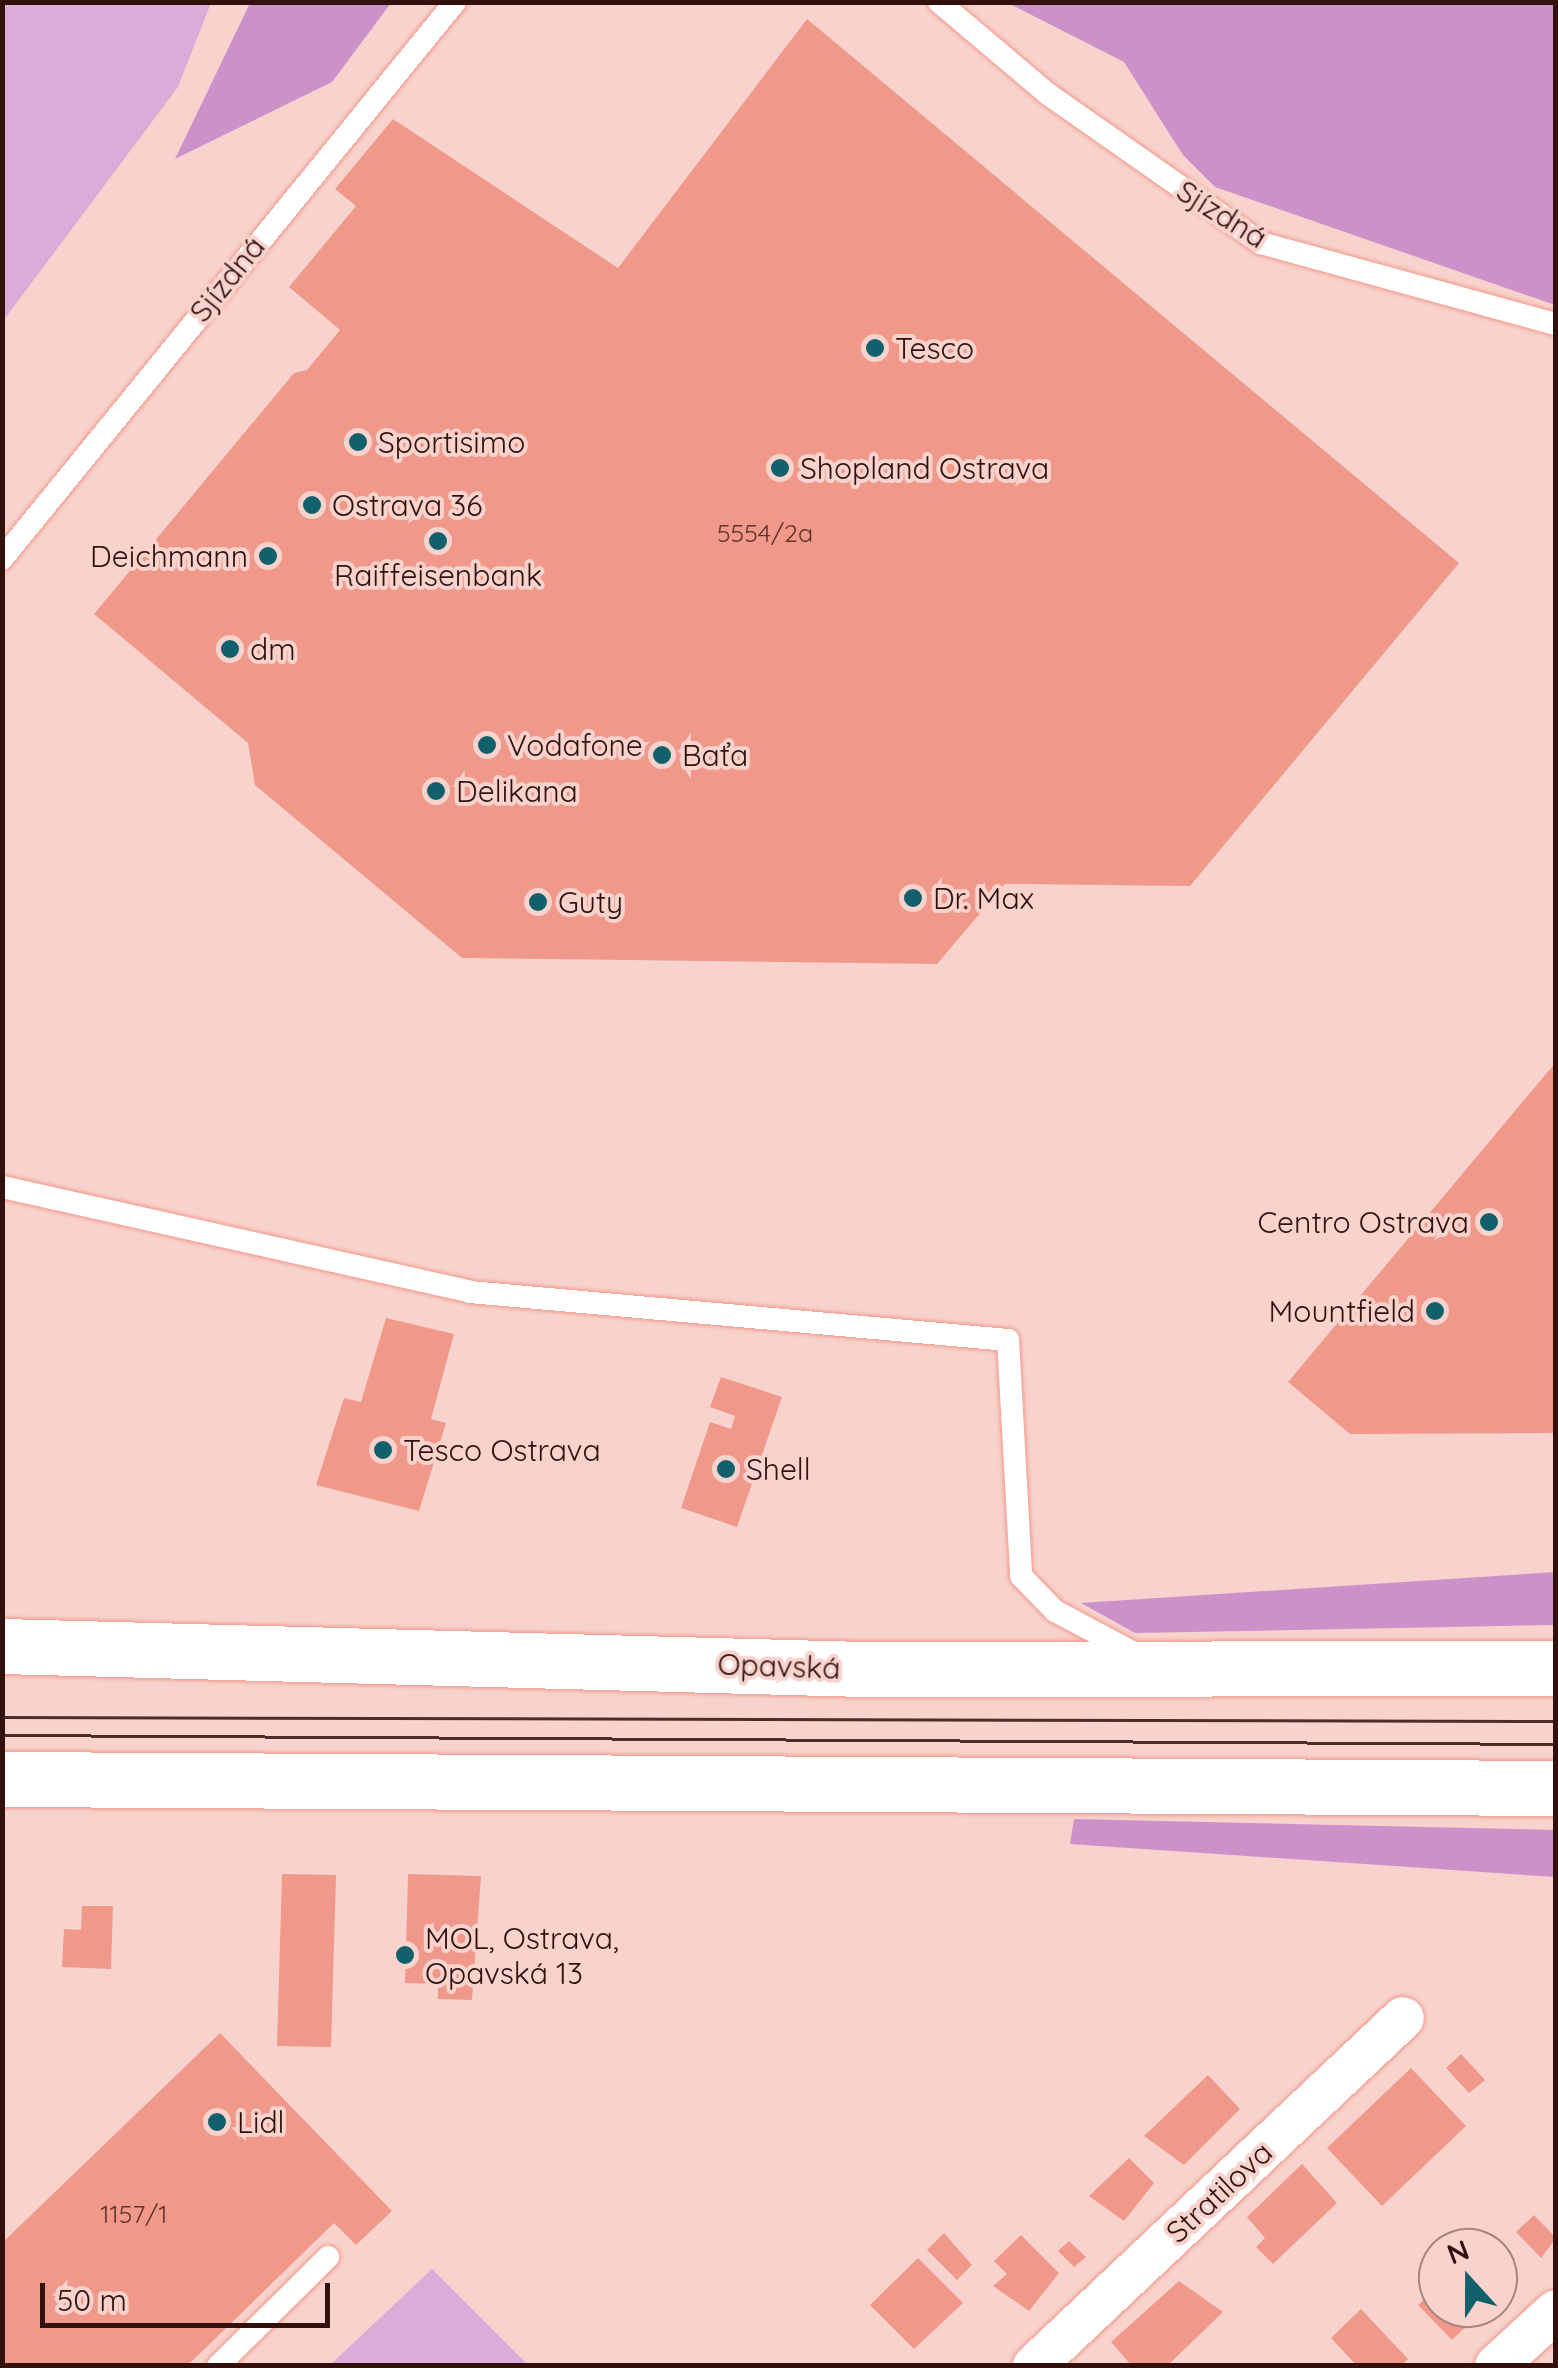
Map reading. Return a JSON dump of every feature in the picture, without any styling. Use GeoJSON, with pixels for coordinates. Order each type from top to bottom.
{"type":"FeatureCollection","features":[{"type":"Feature","properties":{"kind":"main road","name":"Opavská"},"geometry":{"type":"LineString","coordinates":[[2,1646],[861,1669],[1556,1668]]}},
{"type":"Feature","properties":{"kind":"main road"},"geometry":{"type":"LineString","coordinates":[[2,1779],[1556,1788]]}},
{"type":"Feature","properties":{"kind":"street","name":"Stratilova"},"geometry":{"type":"LineString","coordinates":[[1034,2366],[1403,2018]]}},
{"type":"Feature","properties":{"kind":"street"},"geometry":{"type":"LineString","coordinates":[[1496,2366],[1556,2311]]}},
{"type":"Feature","properties":{"kind":"lane","name":"Sjízdná"},"geometry":{"type":"LineString","coordinates":[[2,560],[455,2]]}},
{"type":"Feature","properties":{"kind":"lane","name":"Sjízdná"},"geometry":{"type":"LineString","coordinates":[[939,2],[1048,94],[1261,243],[1556,324]]}},
{"type":"Feature","properties":{"kind":"lane"},"geometry":{"type":"LineString","coordinates":[[2,1187],[470,1292],[1008,1340],[1022,1576],[1083,1629],[1166,1669]]}},
{"type":"Feature","properties":{"kind":"lane"},"geometry":{"type":"LineString","coordinates":[[218,2366],[328,2257]]}},
{"type":"Feature","properties":{"kind":"shaded area"},"geometry":{"type":"Polygon","coordinates":[[[3,2],[211,3],[178,87],[3,321],[3,2]]]}},
{"type":"Feature","properties":{"kind":"shaded area"},"geometry":{"type":"Polygon","coordinates":[[[250,3],[391,3],[332,82],[175,159],[250,3]]]}},
{"type":"Feature","properties":{"kind":"shaded area"},"geometry":{"type":"Polygon","coordinates":[[[1008,3],[1555,3],[1555,305],[1215,187],[1183,155],[1124,62],[1008,3]]]}},
{"type":"Feature","properties":{"kind":"shaded area"},"geometry":{"type":"Polygon","coordinates":[[[1555,1572],[1555,1625],[1135,1633],[1081,1603],[1555,1572]]]}},
{"type":"Feature","properties":{"kind":"shaded area"},"geometry":{"type":"Polygon","coordinates":[[[1074,1819],[1555,1830],[1555,1877],[1070,1844],[1074,1819]]]}},
{"type":"Feature","properties":{"kind":"shaded area"},"geometry":{"type":"Polygon","coordinates":[[[432,2269],[528,2365],[330,2365],[432,2269]]]}},
{"type":"Feature","properties":{"kind":"building","name":"Shopland Ostrava"},"geometry":{"type":"Polygon","coordinates":[[[807,19],[1459,563],[1190,886],[1005,884],[937,964],[462,958],[255,785],[248,743],[94,614],[294,373],[307,370],[340,330],[289,287],[356,206],[335,189],[393,119],[618,268],[807,19]]]}},
{"type":"Feature","properties":{"kind":"building","name":"Centro Ostrava"},"geometry":{"type":"Polygon","coordinates":[[[1556,1062],[1556,1433],[1350,1434],[1288,1382],[1556,1062]]]}},
{"type":"Feature","properties":{"kind":"building"},"geometry":{"type":"Polygon","coordinates":[[[386,1318],[454,1334],[431,1419],[446,1423],[419,1511],[316,1485],[344,1398],[361,1402],[386,1318]]]}},
{"type":"Feature","properties":{"kind":"building","name":"Shell"},"geometry":{"type":"Polygon","coordinates":[[[721,1377],[782,1397],[737,1527],[681,1508],[710,1422],[731,1429],[735,1416],[710,1407],[721,1377]]]}},
{"type":"Feature","properties":{"kind":"building"},"geometry":{"type":"Polygon","coordinates":[[[282,1874],[336,1875],[331,2047],[277,2046],[282,1874]]]}},
{"type":"Feature","properties":{"kind":"building"},"geometry":{"type":"Polygon","coordinates":[[[408,1874],[481,1876],[472,2000],[438,1999],[438,1984],[405,1983],[408,1874]]]}},
{"type":"Feature","properties":{"kind":"building"},"geometry":{"type":"Polygon","coordinates":[[[82,1906],[113,1906],[111,1969],[62,1967],[64,1929],[81,1930],[82,1906]]]}},
{"type":"Feature","properties":{"kind":"building","name":"Lidl"},"geometry":{"type":"Polygon","coordinates":[[[220,2033],[392,2211],[356,2245],[334,2223],[187,2366],[2,2366],[2,2243],[220,2033]]]}},
{"type":"Feature","properties":{"kind":"building"},"geometry":{"type":"Polygon","coordinates":[[[1461,2054],[1485,2080],[1469,2093],[1446,2068],[1461,2054]]]}},
{"type":"Feature","properties":{"kind":"building"},"geometry":{"type":"Polygon","coordinates":[[[1411,2068],[1466,2126],[1382,2206],[1327,2148],[1411,2068]]]}},
{"type":"Feature","properties":{"kind":"building"},"geometry":{"type":"Polygon","coordinates":[[[1208,2075],[1240,2109],[1184,2165],[1144,2136],[1208,2075]]]}},
{"type":"Feature","properties":{"kind":"building"},"geometry":{"type":"Polygon","coordinates":[[[1129,2158],[1154,2183],[1124,2221],[1089,2196],[1129,2158]]]}},
{"type":"Feature","properties":{"kind":"building"},"geometry":{"type":"Polygon","coordinates":[[[1302,2164],[1337,2203],[1273,2264],[1256,2247],[1265,2238],[1247,2217],[1302,2164]]]}},
{"type":"Feature","properties":{"kind":"building"},"geometry":{"type":"Polygon","coordinates":[[[1534,2215],[1556,2238],[1541,2258],[1518,2230],[1534,2215]]]}},
{"type":"Feature","properties":{"kind":"building"},"geometry":{"type":"Polygon","coordinates":[[[944,2233],[972,2265],[957,2280],[927,2250],[944,2233]]]}},
{"type":"Feature","properties":{"kind":"building"},"geometry":{"type":"Polygon","coordinates":[[[1021,2235],[1059,2273],[1029,2311],[993,2286],[1007,2274],[994,2261],[1021,2235]]]}},
{"type":"Feature","properties":{"kind":"building"},"geometry":{"type":"Polygon","coordinates":[[[1069,2241],[1086,2257],[1074,2267],[1058,2251],[1069,2241]]]}},
{"type":"Feature","properties":{"kind":"building"},"geometry":{"type":"Polygon","coordinates":[[[918,2258],[963,2303],[914,2349],[870,2305],[918,2258]]]}},
{"type":"Feature","properties":{"kind":"building"},"geometry":{"type":"Polygon","coordinates":[[[1179,2281],[1223,2312],[1167,2366],[1132,2366],[1111,2342],[1179,2281]]]}},
{"type":"Feature","properties":{"kind":"building"},"geometry":{"type":"Polygon","coordinates":[[[1361,2309],[1408,2359],[1401,2366],[1357,2366],[1331,2338],[1361,2309]]]}},
{"type":"Feature","properties":{"kind":"building"},"geometry":{"type":"Polygon","coordinates":[[[1440,2328],[1465,2328],[1452,2340],[1440,2328]]]}},
{"type":"Feature","properties":{"kind":"tram line"},"geometry":{"type":"LineString","coordinates":[[2,1717],[1556,1721]]}},
{"type":"Feature","properties":{"kind":"tram line"},"geometry":{"type":"LineString","coordinates":[[2,1735],[1556,1744]]}},
{"type":"Feature","properties":{"kind":"place","name":"Tesco"},"geometry":{"type":"Point","coordinates":[875,348]}},
{"type":"Feature","properties":{"kind":"place","name":"Sportisimo"},"geometry":{"type":"Point","coordinates":[358,442]}},
{"type":"Feature","properties":{"kind":"place","name":"Shopland Ostrava"},"geometry":{"type":"Point","coordinates":[780,468]}},
{"type":"Feature","properties":{"kind":"place","name":"Ostrava 36"},"geometry":{"type":"Point","coordinates":[312,505]}},
{"type":"Feature","properties":{"kind":"place","name":"Raiffeisenbank"},"geometry":{"type":"Point","coordinates":[438,541]}},
{"type":"Feature","properties":{"kind":"place","name":"Deichmann"},"geometry":{"type":"Point","coordinates":[268,556]}},
{"type":"Feature","properties":{"kind":"place","name":"dm"},"geometry":{"type":"Point","coordinates":[230,649]}},
{"type":"Feature","properties":{"kind":"place","name":"Vodafone"},"geometry":{"type":"Point","coordinates":[487,745]}},
{"type":"Feature","properties":{"kind":"place","name":"Baťa"},"geometry":{"type":"Point","coordinates":[662,755]}},
{"type":"Feature","properties":{"kind":"place","name":"Delikana"},"geometry":{"type":"Point","coordinates":[436,791]}},
{"type":"Feature","properties":{"kind":"place","name":"Dr. Max"},"geometry":{"type":"Point","coordinates":[913,898]}},
{"type":"Feature","properties":{"kind":"place","name":"Guty"},"geometry":{"type":"Point","coordinates":[538,902]}},
{"type":"Feature","properties":{"kind":"place","name":"Centro Ostrava"},"geometry":{"type":"Point","coordinates":[1489,1222]}},
{"type":"Feature","properties":{"kind":"place","name":"Mountfield"},"geometry":{"type":"Point","coordinates":[1435,1311]}},
{"type":"Feature","properties":{"kind":"place","name":"Tesco Ostrava"},"geometry":{"type":"Point","coordinates":[383,1450]}},
{"type":"Feature","properties":{"kind":"place","name":"Shell"},"geometry":{"type":"Point","coordinates":[726,1469]}},
{"type":"Feature","properties":{"kind":"place","name":"MOL, Ostrava, Opavská 13"},"geometry":{"type":"Point","coordinates":[405,1955]}},
{"type":"Feature","properties":{"kind":"place","name":"Lidl"},"geometry":{"type":"Point","coordinates":[217,2122]}}]}
